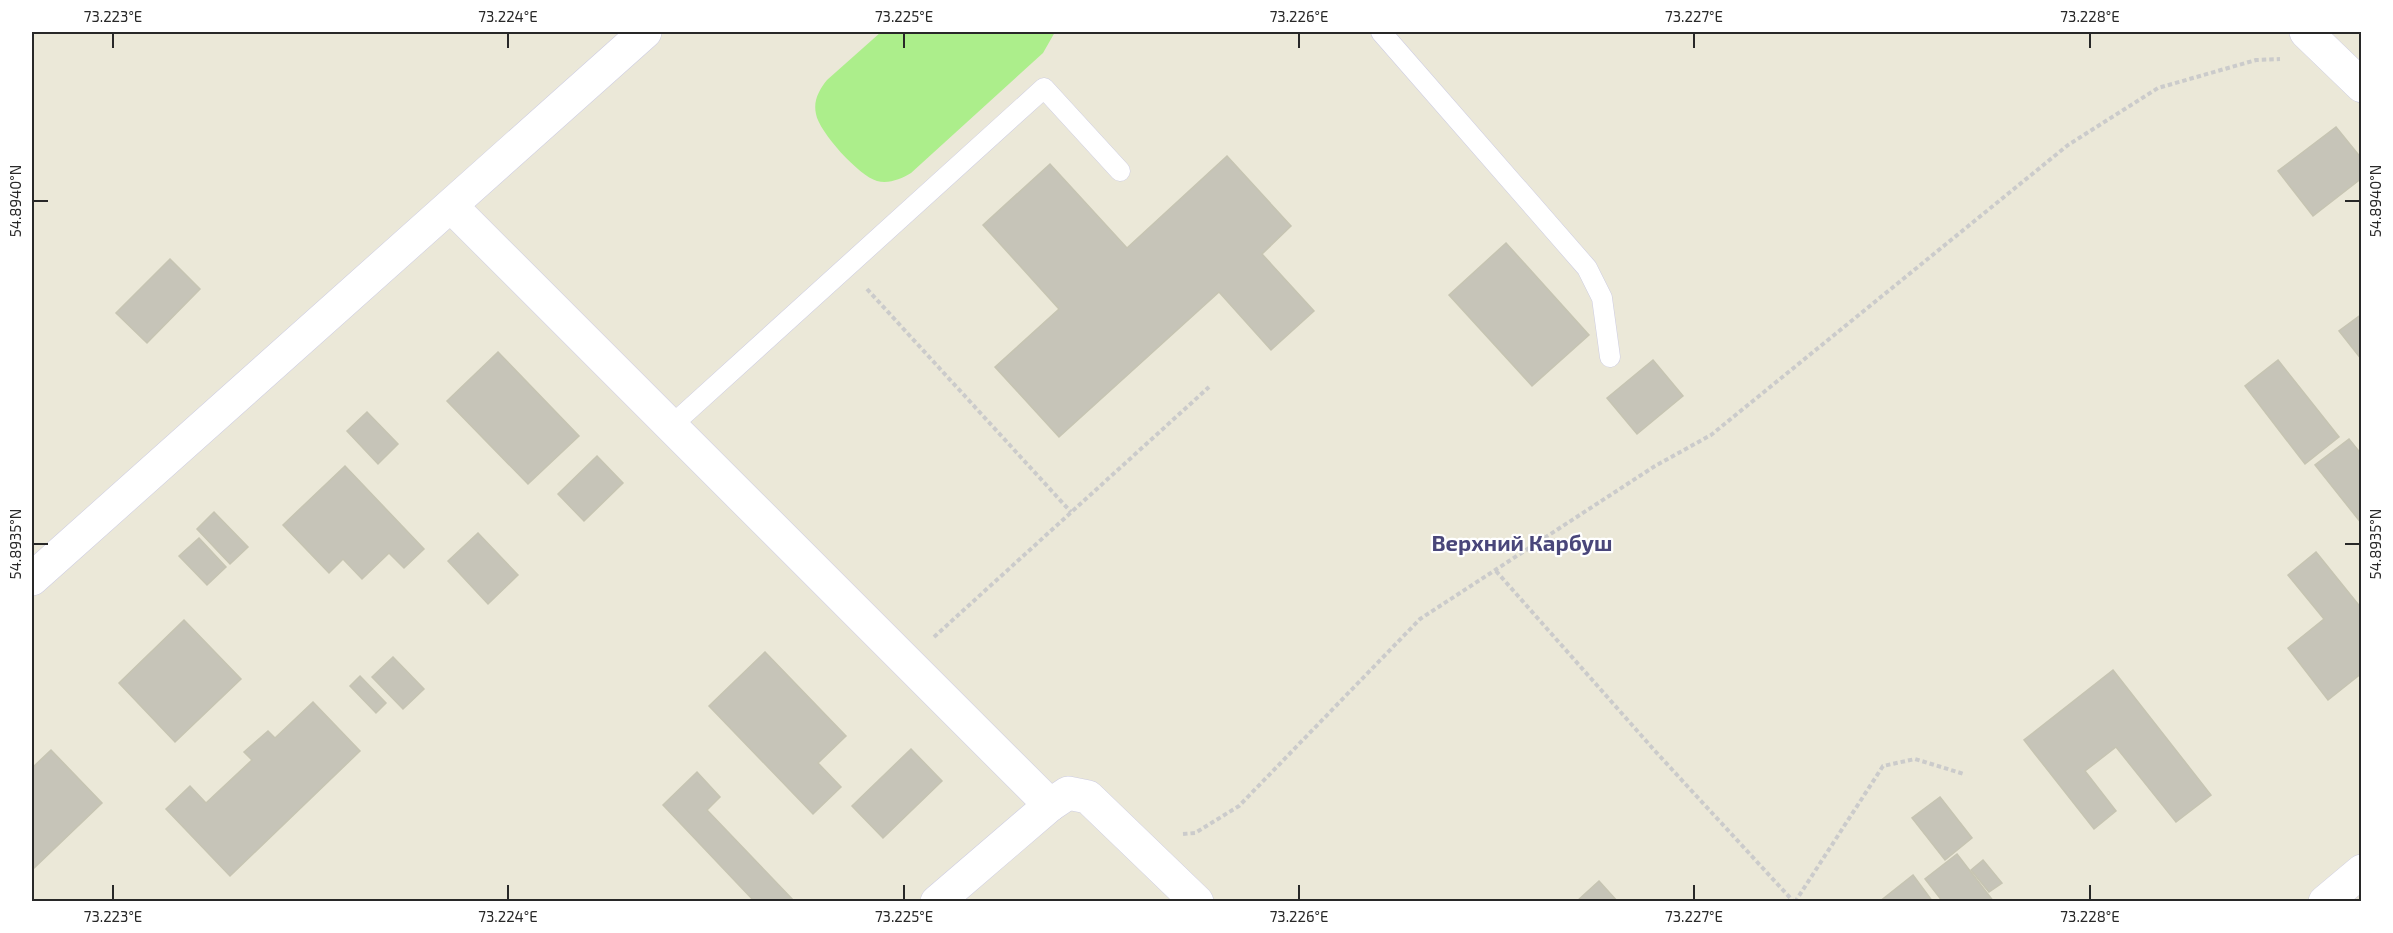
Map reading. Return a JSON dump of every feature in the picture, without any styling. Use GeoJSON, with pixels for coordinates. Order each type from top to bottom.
{"type":"FeatureCollection","features":[{"type":"Feature","properties":{"kind":"street"},"geometry":{"type":"LineString","coordinates":[[32,577],[645,32]]}},
{"type":"Feature","properties":{"kind":"street"},"geometry":{"type":"LineString","coordinates":[[2306,32],[2361,87]]}},
{"type":"Feature","properties":{"kind":"street"},"geometry":{"type":"LineString","coordinates":[[451,206],[1050,805]]}},
{"type":"Feature","properties":{"kind":"street"},"geometry":{"type":"LineString","coordinates":[[938,902],[1050,805],[1068,793],[1088,797],[1197,902]]}},
{"type":"Feature","properties":{"kind":"street"},"geometry":{"type":"LineString","coordinates":[[2325,902],[2361,871]]}},
{"type":"Feature","properties":{"kind":"lane"},"geometry":{"type":"LineString","coordinates":[[1381,32],[1587,268],[1602,298],[1610,357]]}},
{"type":"Feature","properties":{"kind":"lane"},"geometry":{"type":"LineString","coordinates":[[671,426],[1044,88],[1120,171]]}},
{"type":"Feature","properties":{"kind":"path"},"geometry":{"type":"LineString","coordinates":[[1135,842],[1195,833],[1239,806],[1420,619],[1655,466],[1711,435],[2068,145],[2158,88],[2256,60],[2331,57]]}},
{"type":"Feature","properties":{"kind":"path"},"geometry":{"type":"LineString","coordinates":[[847,267],[1071,512]]}},
{"type":"Feature","properties":{"kind":"path"},"geometry":{"type":"LineString","coordinates":[[907,661],[1209,387]]}},
{"type":"Feature","properties":{"kind":"path"},"geometry":{"type":"LineString","coordinates":[[1496,571],[1655,751],[1795,902],[1883,766],[1915,759],[1965,774]]}},
{"type":"Feature","properties":{"kind":"green space"},"geometry":{"type":"Polygon","coordinates":[[[881,32],[1055,32],[1043,53],[911,173],[886,182],[877,181],[860,171],[841,152],[824,131],[815,109],[817,96],[827,80],[881,32]]]}},
{"type":"Feature","properties":{"kind":"building"},"geometry":{"type":"Polygon","coordinates":[[[2336,127],[2362,159],[2362,178],[2313,216],[2278,171],[2336,127]]]}},
{"type":"Feature","properties":{"kind":"building"},"geometry":{"type":"Polygon","coordinates":[[[1227,156],[1291,226],[1262,254],[1314,311],[1271,350],[1219,292],[1059,437],[995,367],[1059,309],[983,225],[1050,164],[1127,248],[1227,156]]]}},
{"type":"Feature","properties":{"kind":"building"},"geometry":{"type":"Polygon","coordinates":[[[1506,243],[1589,335],[1532,386],[1449,295],[1506,243]]]}},
{"type":"Feature","properties":{"kind":"building"},"geometry":{"type":"Polygon","coordinates":[[[170,259],[200,289],[147,343],[116,313],[170,259]]]}},
{"type":"Feature","properties":{"kind":"building"},"geometry":{"type":"Polygon","coordinates":[[[2362,314],[2362,360],[2339,331],[2362,314]]]}},
{"type":"Feature","properties":{"kind":"building"},"geometry":{"type":"Polygon","coordinates":[[[498,352],[579,436],[528,484],[447,401],[498,352]]]}},
{"type":"Feature","properties":{"kind":"building"},"geometry":{"type":"Polygon","coordinates":[[[1653,360],[1683,396],[1637,434],[1607,398],[1653,360]]]}},
{"type":"Feature","properties":{"kind":"building"},"geometry":{"type":"Polygon","coordinates":[[[2278,360],[2339,437],[2305,464],[2245,386],[2278,360]]]}},
{"type":"Feature","properties":{"kind":"building"},"geometry":{"type":"Polygon","coordinates":[[[367,412],[398,444],[378,464],[347,431],[367,412]]]}},
{"type":"Feature","properties":{"kind":"building"},"geometry":{"type":"Polygon","coordinates":[[[2349,439],[2362,455],[2362,524],[2315,465],[2349,439]]]}},
{"type":"Feature","properties":{"kind":"building"},"geometry":{"type":"Polygon","coordinates":[[[597,456],[623,483],[584,521],[558,494],[597,456]]]}},
{"type":"Feature","properties":{"kind":"building"},"geometry":{"type":"Polygon","coordinates":[[[345,466],[424,549],[404,568],[389,553],[362,579],[343,559],[329,573],[283,525],[345,466]]]}},
{"type":"Feature","properties":{"kind":"building"},"geometry":{"type":"Polygon","coordinates":[[[214,512],[248,547],[230,564],[197,529],[214,512]]]}},
{"type":"Feature","properties":{"kind":"building"},"geometry":{"type":"Polygon","coordinates":[[[478,533],[518,575],[488,604],[448,561],[478,533]]]}},
{"type":"Feature","properties":{"kind":"building"},"geometry":{"type":"Polygon","coordinates":[[[199,538],[226,567],[207,585],[179,556],[199,538]]]}},
{"type":"Feature","properties":{"kind":"building"},"geometry":{"type":"Polygon","coordinates":[[[2316,552],[2362,609],[2362,673],[2328,700],[2288,648],[2324,619],[2288,575],[2316,552]]]}},
{"type":"Feature","properties":{"kind":"building"},"geometry":{"type":"Polygon","coordinates":[[[184,620],[241,679],[175,742],[119,683],[184,620]]]}},
{"type":"Feature","properties":{"kind":"building"},"geometry":{"type":"Polygon","coordinates":[[[765,652],[846,736],[818,763],[841,787],[813,814],[709,706],[765,652]]]}},
{"type":"Feature","properties":{"kind":"building"},"geometry":{"type":"Polygon","coordinates":[[[393,657],[424,689],[403,709],[372,677],[393,657]]]}},
{"type":"Feature","properties":{"kind":"building"},"geometry":{"type":"Polygon","coordinates":[[[2113,670],[2211,795],[2176,822],[2116,747],[2085,771],[2116,811],[2094,829],[2024,740],[2113,670]]]}},
{"type":"Feature","properties":{"kind":"building"},"geometry":{"type":"Polygon","coordinates":[[[360,676],[386,703],[376,713],[350,686],[360,676]]]}},
{"type":"Feature","properties":{"kind":"building"},"geometry":{"type":"Polygon","coordinates":[[[313,702],[360,751],[230,876],[166,809],[190,786],[206,803],[252,760],[244,752],[268,731],[275,738],[313,702]]]}},
{"type":"Feature","properties":{"kind":"building"},"geometry":{"type":"Polygon","coordinates":[[[911,749],[942,781],[883,838],[852,806],[911,749]]]}},
{"type":"Feature","properties":{"kind":"building"},"geometry":{"type":"Polygon","coordinates":[[[51,750],[102,803],[32,870],[32,768],[51,750]]]}},
{"type":"Feature","properties":{"kind":"building"},"geometry":{"type":"Polygon","coordinates":[[[697,772],[720,797],[707,810],[795,902],[755,902],[663,805],[697,772]]]}},
{"type":"Feature","properties":{"kind":"building"},"geometry":{"type":"Polygon","coordinates":[[[1940,797],[1972,838],[1945,860],[1912,818],[1940,797]]]}},
{"type":"Feature","properties":{"kind":"building"},"geometry":{"type":"Polygon","coordinates":[[[1957,854],[1994,902],[1943,902],[1925,879],[1957,854]]]}},
{"type":"Feature","properties":{"kind":"building"},"geometry":{"type":"Polygon","coordinates":[[[1983,860],[2002,883],[1989,892],[1971,870],[1983,860]]]}},
{"type":"Feature","properties":{"kind":"building"},"geometry":{"type":"Polygon","coordinates":[[[1913,875],[1933,902],[1879,902],[1913,875]]]}},
{"type":"Feature","properties":{"kind":"building"},"geometry":{"type":"Polygon","coordinates":[[[1599,881],[1618,902],[1576,902],[1599,881]]]}},
{"type":"Feature","properties":{"kind":"district","name":"Верхний Карбуш"},"geometry":{"type":"Point","coordinates":[1522,543]}}]}
